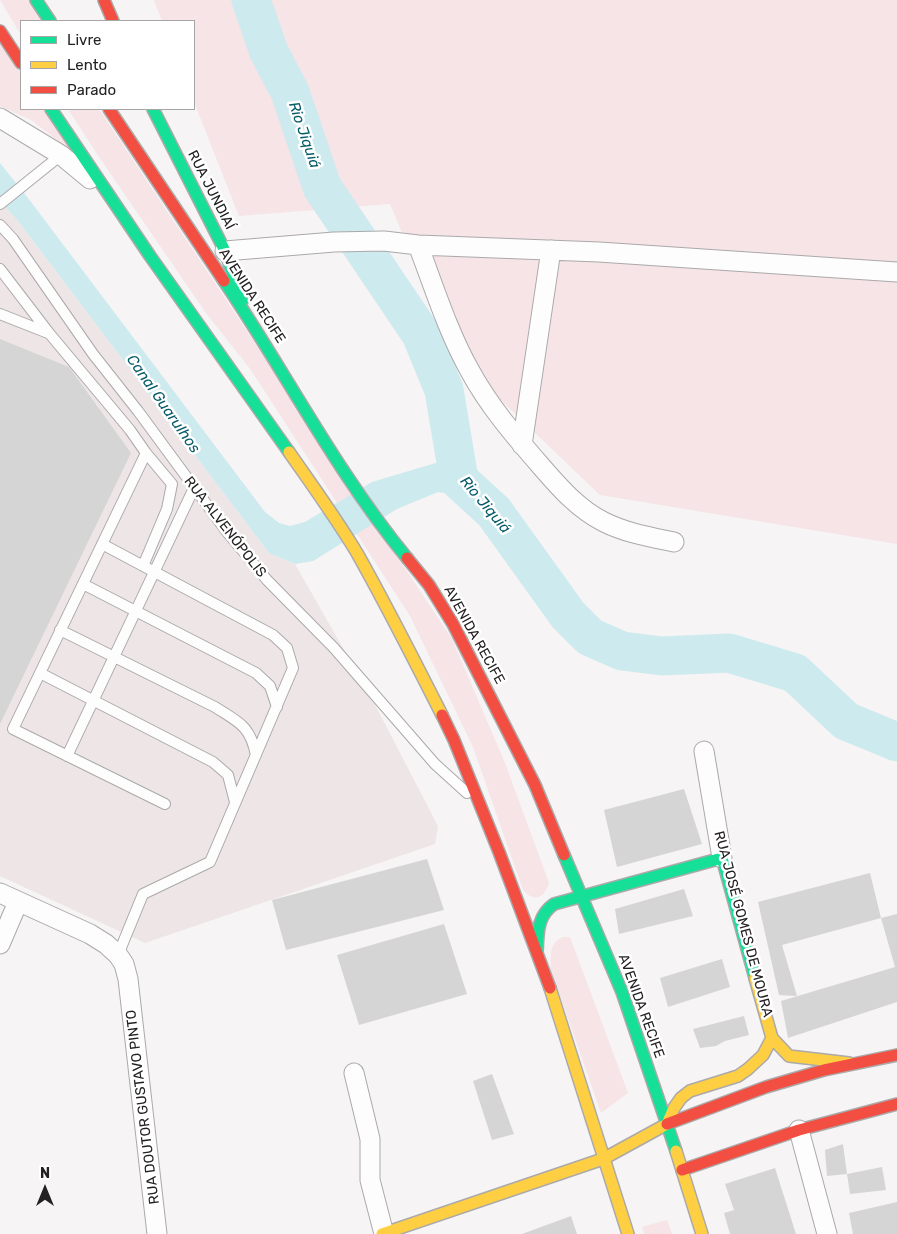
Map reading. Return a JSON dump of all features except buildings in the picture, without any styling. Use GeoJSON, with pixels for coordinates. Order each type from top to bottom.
{"type":"FeatureCollection","features":[{"type":"Feature","properties":{"kind":"main road"},"geometry":{"type":"LineString","coordinates":[[36,0],[49,20]]}},
{"type":"Feature","properties":{"kind":"main road"},"geometry":{"type":"LineString","coordinates":[[104,0],[113,20]]}},
{"type":"Feature","properties":{"kind":"main road"},"geometry":{"type":"LineString","coordinates":[[0,31],[20,61]]}},
{"type":"Feature","properties":{"kind":"main road"},"geometry":{"type":"LineString","coordinates":[[52,110],[104,190],[320,496],[356,552],[400,631],[454,740],[545,974],[628,1234]]}},
{"type":"Feature","properties":{"kind":"main road","name":"AVENIDA RECIFE"},"geometry":{"type":"LineString","coordinates":[[110,110],[247,315],[349,479],[388,535],[429,585],[453,624],[535,785],[622,992],[702,1234]]}},
{"type":"Feature","properties":{"kind":"main road","name":"RUA JUNDIAÍ"},"geometry":{"type":"LineString","coordinates":[[154,110],[225,251],[247,315]]}},
{"type":"Feature","properties":{"kind":"main road"},"geometry":{"type":"LineString","coordinates":[[536,952],[540,917],[554,904],[722,858]]}},
{"type":"Feature","properties":{"kind":"main road","name":"RUA JOSÉ GOMES DE MOURA"},"geometry":{"type":"LineString","coordinates":[[722,858],[772,1038]]}},
{"type":"Feature","properties":{"kind":"main road"},"geometry":{"type":"LineString","coordinates":[[667,1124],[681,1098],[690,1091],[738,1076],[748,1070],[763,1055],[772,1038],[784,1051],[794,1057],[854,1064]]}},
{"type":"Feature","properties":{"kind":"main road"},"geometry":{"type":"LineString","coordinates":[[383,1234],[572,1171],[603,1159],[667,1124],[766,1087],[824,1070],[897,1055]]}},
{"type":"Feature","properties":{"kind":"main road"},"geometry":{"type":"LineString","coordinates":[[682,1170],[799,1130],[897,1104]]}},
{"type":"Feature","properties":{"kind":"street"},"geometry":{"type":"LineString","coordinates":[[0,118],[61,155],[104,190]]}},
{"type":"Feature","properties":{"kind":"street"},"geometry":{"type":"LineString","coordinates":[[225,251],[334,242],[384,241],[418,245],[551,250],[897,272]]}},
{"type":"Feature","properties":{"kind":"street"},"geometry":{"type":"LineString","coordinates":[[418,245],[446,318],[469,370],[490,404],[522,445],[570,499],[590,514],[605,523],[632,532],[674,542]]}},
{"type":"Feature","properties":{"kind":"street"},"geometry":{"type":"LineString","coordinates":[[522,445],[551,250]]}},
{"type":"Feature","properties":{"kind":"street","name":"RUA JOSÉ GOMES DE MOURA"},"geometry":{"type":"LineString","coordinates":[[704,751],[722,858]]}},
{"type":"Feature","properties":{"kind":"street"},"geometry":{"type":"LineString","coordinates":[[0,893],[90,934],[106,944],[118,955]]}},
{"type":"Feature","properties":{"kind":"street"},"geometry":{"type":"LineString","coordinates":[[0,944],[18,902]]}},
{"type":"Feature","properties":{"kind":"street","name":"RUA DOUTOR GUSTAVO PINTO"},"geometry":{"type":"LineString","coordinates":[[118,955],[124,964],[128,979],[157,1234]]}},
{"type":"Feature","properties":{"kind":"street"},"geometry":{"type":"LineString","coordinates":[[354,1073],[370,1139],[370,1180],[383,1234]]}},
{"type":"Feature","properties":{"kind":"street"},"geometry":{"type":"LineString","coordinates":[[799,1130],[827,1234]]}},
{"type":"Feature","properties":{"kind":"lane"},"geometry":{"type":"LineString","coordinates":[[0,204],[61,155]]}},
{"type":"Feature","properties":{"kind":"lane","name":"RUA ALVENÓPOLIS"},"geometry":{"type":"LineString","coordinates":[[0,225],[13,239],[94,354],[194,488],[267,580],[334,648],[435,764],[480,805]]}},
{"type":"Feature","properties":{"kind":"lane"},"geometry":{"type":"LineString","coordinates":[[0,269],[49,333],[130,430],[172,484],[168,509],[143,566]]}},
{"type":"Feature","properties":{"kind":"lane"},"geometry":{"type":"LineString","coordinates":[[0,314],[49,333]]}},
{"type":"Feature","properties":{"kind":"lane"},"geometry":{"type":"LineString","coordinates":[[146,453],[13,729],[165,804]]}},
{"type":"Feature","properties":{"kind":"lane"},"geometry":{"type":"LineString","coordinates":[[67,756],[194,488]]}},
{"type":"Feature","properties":{"kind":"lane"},"geometry":{"type":"LineString","coordinates":[[102,544],[273,635],[287,648],[293,668],[210,862],[143,894],[118,955]]}},
{"type":"Feature","properties":{"kind":"lane"},"geometry":{"type":"LineString","coordinates":[[83,584],[256,673],[270,686],[277,707]]}},
{"type":"Feature","properties":{"kind":"lane"},"geometry":{"type":"LineString","coordinates":[[60,630],[215,707],[236,720],[249,732],[256,754]]}},
{"type":"Feature","properties":{"kind":"lane"},"geometry":{"type":"LineString","coordinates":[[40,673],[213,762],[228,775],[236,802]]}},
{"type":"Feature","properties":{"kind":"shaded area"},"geometry":{"type":"Polygon","coordinates":[[[0,0],[29,0],[40,20],[20,20],[20,33],[0,0]]]}},
{"type":"Feature","properties":{"kind":"shaded area"},"geometry":{"type":"Polygon","coordinates":[[[154,0],[897,0],[897,544],[600,495],[487,387],[416,266],[390,204],[239,216],[195,105],[195,20],[162,20],[154,0]]]}},
{"type":"Feature","properties":{"kind":"shaded area"},"geometry":{"type":"Polygon","coordinates":[[[0,41],[20,71],[20,110],[47,110],[77,155],[31,120],[0,106],[0,41]]]}},
{"type":"Feature","properties":{"kind":"shaded area"},"geometry":{"type":"Polygon","coordinates":[[[69,110],[100,110],[452,639],[505,763],[549,883],[545,892],[539,897],[531,896],[523,890],[473,747],[410,616],[251,370],[206,313],[69,110]]]}},
{"type":"Feature","properties":{"kind":"shaded area"},"geometry":{"type":"Polygon","coordinates":[[[0,201],[18,221],[269,553],[295,564],[372,699],[438,826],[435,844],[145,943],[0,876],[0,201]]]}},
{"type":"Feature","properties":{"kind":"shaded area"},"geometry":{"type":"Polygon","coordinates":[[[563,937],[570,937],[628,1093],[601,1113],[551,970],[551,951],[555,943],[563,937]]]}},
{"type":"Feature","properties":{"kind":"shaded area"},"geometry":{"type":"Polygon","coordinates":[[[667,1220],[672,1234],[644,1234],[642,1227],[667,1220]]]}},
{"type":"Feature","properties":{"kind":"water","name":"Canal Guarulhos"},"geometry":{"type":"Polygon","coordinates":[[[0,163],[265,512],[279,523],[290,526],[305,522],[372,482],[449,459],[464,496],[438,492],[397,509],[313,561],[295,564],[269,553],[18,221],[0,201],[0,163]]]}},
{"type":"Feature","properties":{"kind":"waterway","name":"Rio Jiquiá"},"geometry":{"type":"LineString","coordinates":[[251,0],[269,52],[290,92],[322,187],[421,334],[444,390],[459,480],[494,512],[568,615],[590,637],[622,651],[662,656],[729,653],[795,673],[846,721],[897,742]]}},
{"type":"Feature","properties":{"kind":"traffic: fast"},"geometry":{"type":"LineString","coordinates":[[36,0],[49,20]]}},
{"type":"Feature","properties":{"kind":"traffic: fast"},"geometry":{"type":"LineString","coordinates":[[52,110],[150,256],[289,452]]}},
{"type":"Feature","properties":{"kind":"traffic: fast"},"geometry":{"type":"LineString","coordinates":[[154,110],[225,251],[242,301]]}},
{"type":"Feature","properties":{"kind":"traffic: fast"},"geometry":{"type":"LineString","coordinates":[[224,281],[358,492],[407,558]]}},
{"type":"Feature","properties":{"kind":"traffic: fast"},"geometry":{"type":"LineString","coordinates":[[564,855],[622,992],[676,1151]]}},
{"type":"Feature","properties":{"kind":"traffic: fast"},"geometry":{"type":"LineString","coordinates":[[537,952],[541,919],[554,904],[722,858],[755,978]]}},
{"type":"Feature","properties":{"kind":"traffic: slow"},"geometry":{"type":"LineString","coordinates":[[289,452],[357,553],[442,715]]}},
{"type":"Feature","properties":{"kind":"traffic: slow"},"geometry":{"type":"LineString","coordinates":[[755,978],[772,1038],[789,1056],[849,1063]]}},
{"type":"Feature","properties":{"kind":"traffic: slow"},"geometry":{"type":"LineString","coordinates":[[550,988],[628,1234]]}},
{"type":"Feature","properties":{"kind":"traffic: slow"},"geometry":{"type":"LineString","coordinates":[[382,1234],[603,1159],[667,1124],[674,1108],[681,1098],[690,1091],[738,1076],[748,1069],[763,1055],[772,1038]]}},
{"type":"Feature","properties":{"kind":"traffic: slow"},"geometry":{"type":"LineString","coordinates":[[676,1151],[702,1234]]}},
{"type":"Feature","properties":{"kind":"traffic: jam"},"geometry":{"type":"LineString","coordinates":[[104,0],[113,20]]}},
{"type":"Feature","properties":{"kind":"traffic: jam"},"geometry":{"type":"LineString","coordinates":[[0,31],[20,61]]}},
{"type":"Feature","properties":{"kind":"traffic: jam"},"geometry":{"type":"LineString","coordinates":[[110,110],[224,281]]}},
{"type":"Feature","properties":{"kind":"traffic: jam"},"geometry":{"type":"LineString","coordinates":[[407,558],[429,585],[453,624],[535,785],[564,855]]}},
{"type":"Feature","properties":{"kind":"traffic: jam"},"geometry":{"type":"LineString","coordinates":[[442,715],[499,852],[550,988]]}},
{"type":"Feature","properties":{"kind":"traffic: jam"},"geometry":{"type":"LineString","coordinates":[[667,1124],[766,1087],[824,1070],[897,1055]]}},
{"type":"Feature","properties":{"kind":"traffic: jam"},"geometry":{"type":"LineString","coordinates":[[682,1170],[799,1130],[897,1104]]}}]}
